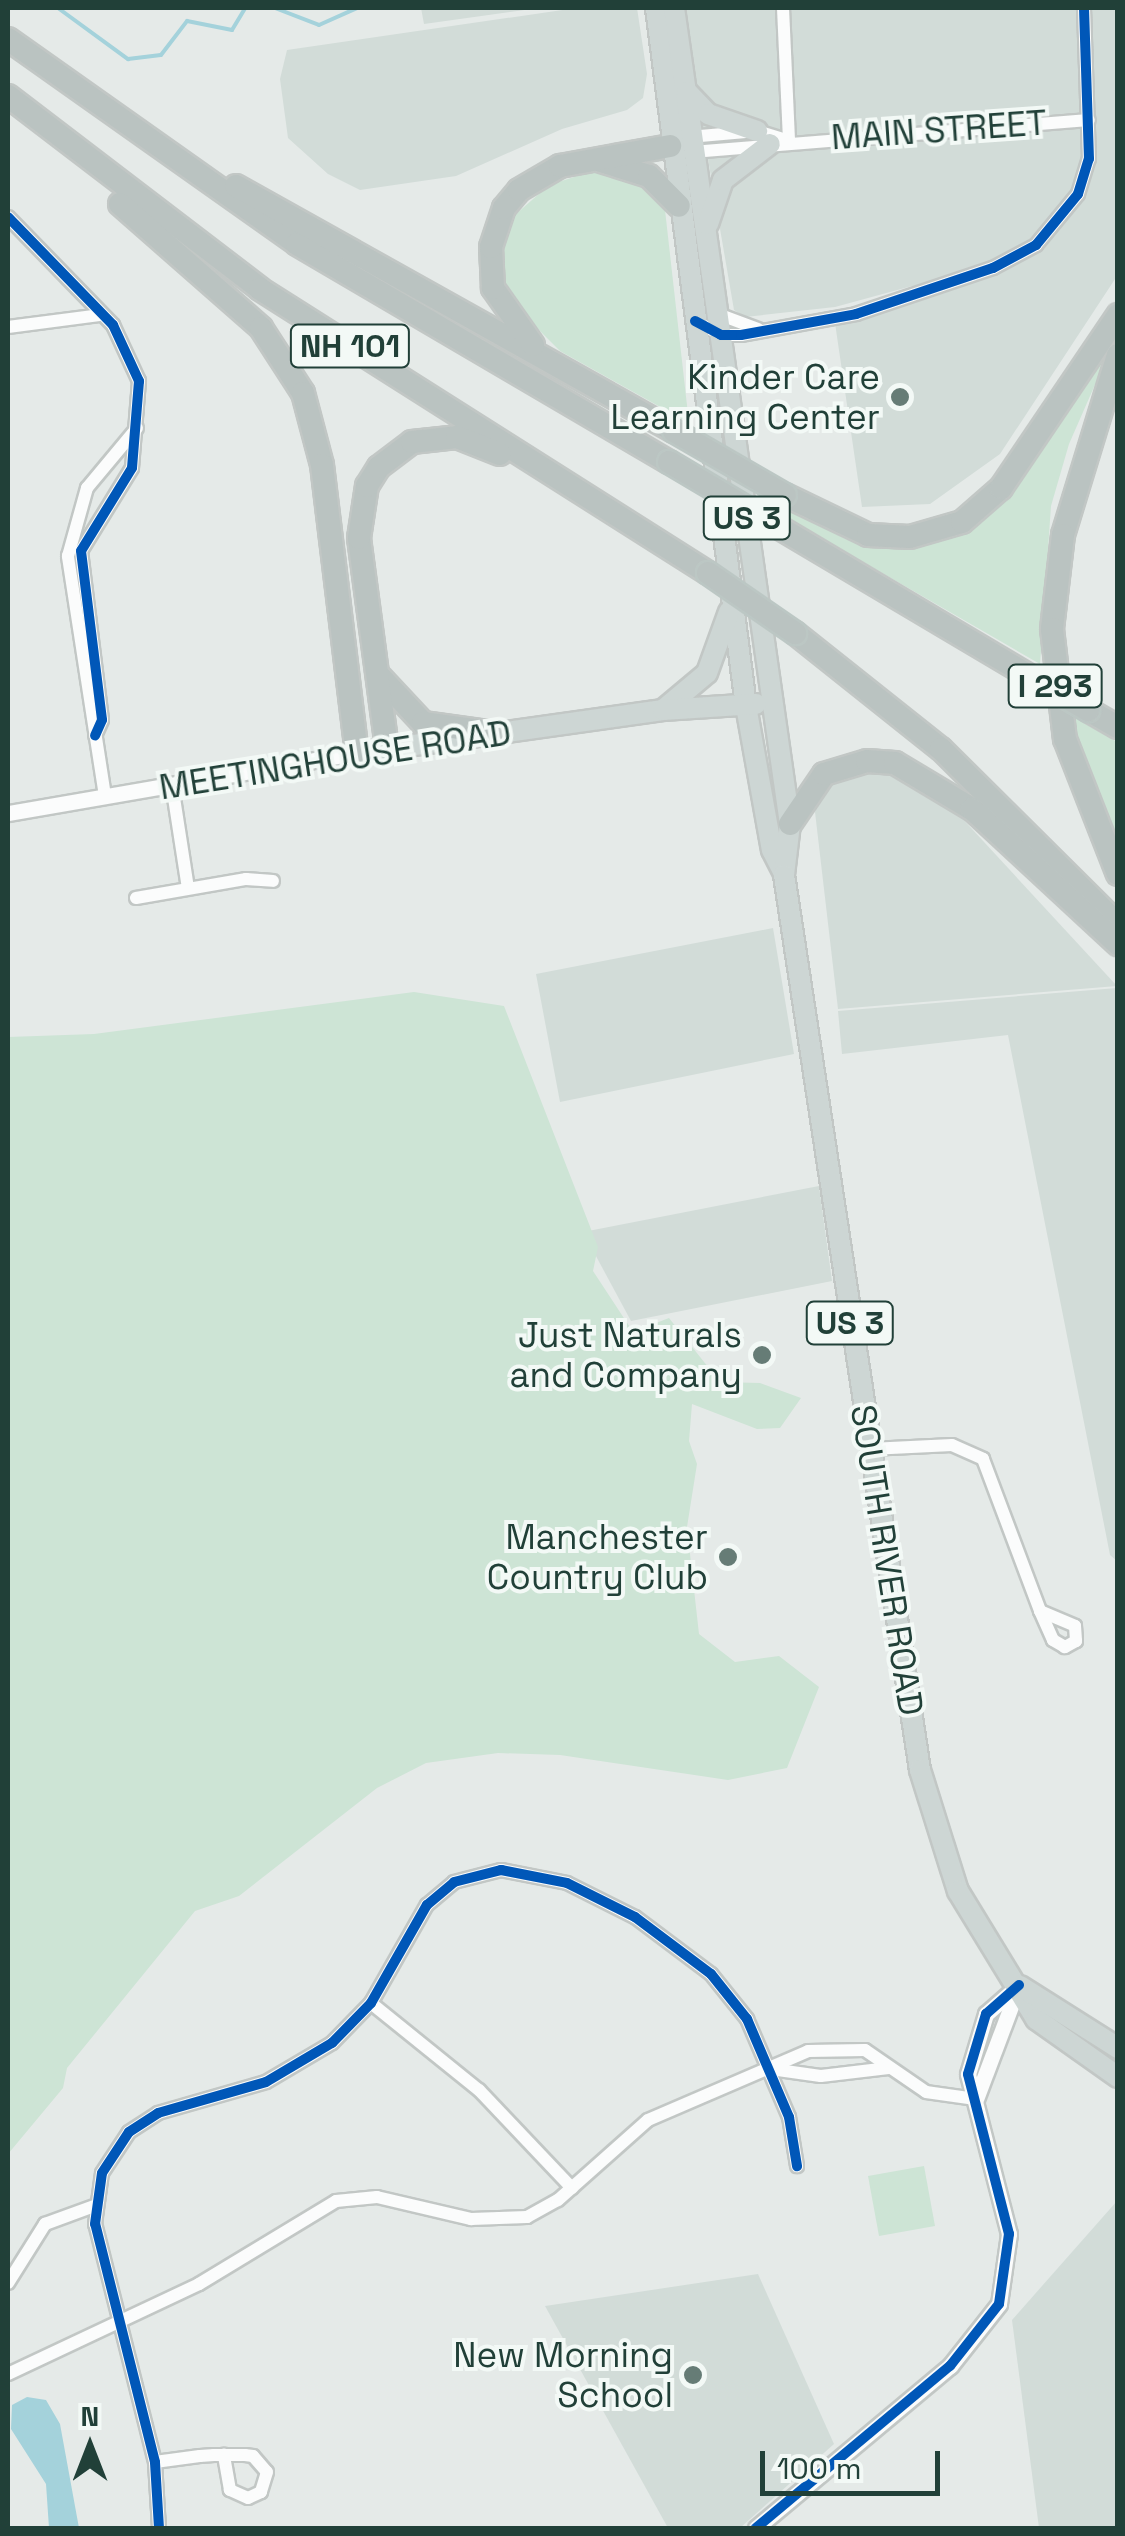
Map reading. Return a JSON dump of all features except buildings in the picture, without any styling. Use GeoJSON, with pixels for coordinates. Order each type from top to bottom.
{"type":"FeatureCollection","features":[{"type":"Feature","properties":{"kind":"highway"},"geometry":{"type":"LineString","coordinates":[[8,37],[240,189],[786,495],[868,535],[910,537],[962,522],[1002,488],[1118,316]]}},
{"type":"Feature","properties":{"kind":"highway","name":"NH 101"},"geometry":{"type":"LineString","coordinates":[[8,37],[297,244],[1118,727]]}},
{"type":"Feature","properties":{"kind":"highway","name":"NH 101"},"geometry":{"type":"LineString","coordinates":[[8,96],[67,146],[260,289],[708,573],[795,633],[941,749],[1118,926]]}},
{"type":"Feature","properties":{"kind":"highway"},"geometry":{"type":"LineString","coordinates":[[550,362],[505,312],[491,278],[491,247],[519,190],[550,170],[685,145]]}},
{"type":"Feature","properties":{"kind":"highway"},"geometry":{"type":"LineString","coordinates":[[67,146],[110,196],[243,309],[298,382],[322,465],[356,752]]}},
{"type":"Feature","properties":{"kind":"highway"},"geometry":{"type":"LineString","coordinates":[[593,159],[649,176],[679,206]]}},
{"type":"Feature","properties":{"kind":"highway","name":"I 293"},"geometry":{"type":"LineString","coordinates":[[1118,355],[1063,535],[1052,630],[1065,740],[1118,874]]}},
{"type":"Feature","properties":{"kind":"highway"},"geometry":{"type":"LineString","coordinates":[[387,748],[358,516],[379,466],[412,442],[456,437],[489,448],[653,539]]}},
{"type":"Feature","properties":{"kind":"highway"},"geometry":{"type":"LineString","coordinates":[[376,670],[391,696],[423,724],[496,733]]}},
{"type":"Feature","properties":{"kind":"highway"},"geometry":{"type":"LineString","coordinates":[[790,824],[824,774],[867,760],[895,764],[972,809],[1118,944]]}},
{"type":"Feature","properties":{"kind":"main road","name":"SOUTH RIVER ROAD"},"geometry":{"type":"LineString","coordinates":[[656,8],[706,231],[722,335],[790,824],[784,875],[870,1449],[933,1825],[971,1916],[1036,2019],[1118,2078]]}},
{"type":"Feature","properties":{"kind":"main road","name":"SOUTH RIVER ROAD"},"geometry":{"type":"LineString","coordinates":[[674,8],[684,87],[685,145],[679,206],[745,699],[772,850],[784,875]]}},
{"type":"Feature","properties":{"kind":"main road"},"geometry":{"type":"LineString","coordinates":[[684,87],[708,114],[772,139],[723,180],[706,231]]}},
{"type":"Feature","properties":{"kind":"main road"},"geometry":{"type":"LineString","coordinates":[[663,710],[708,673],[731,601]]}},
{"type":"Feature","properties":{"kind":"main road","name":"MEETINGHOUSE ROAD"},"geometry":{"type":"LineString","coordinates":[[356,752],[772,694]]}},
{"type":"Feature","properties":{"kind":"main road","name":"SOUTH RIVER ROAD"},"geometry":{"type":"LineString","coordinates":[[1018,1985],[1118,2048]]}},
{"type":"Feature","properties":{"kind":"street"},"geometry":{"type":"LineString","coordinates":[[772,139],[783,8]]}},
{"type":"Feature","properties":{"kind":"street"},"geometry":{"type":"LineString","coordinates":[[695,321],[722,335],[890,305],[1036,244],[1078,194],[1089,159],[1084,8]]}},
{"type":"Feature","properties":{"kind":"street","name":"MAIN STREET"},"geometry":{"type":"LineString","coordinates":[[685,145],[1089,120]]}},
{"type":"Feature","properties":{"kind":"street"},"geometry":{"type":"LineString","coordinates":[[8,217],[101,314],[135,366],[139,425],[128,476],[81,551],[102,720],[95,736]]}},
{"type":"Feature","properties":{"kind":"street"},"geometry":{"type":"LineString","coordinates":[[8,327],[101,314]]}},
{"type":"Feature","properties":{"kind":"street"},"geometry":{"type":"LineString","coordinates":[[718,314],[760,329]]}},
{"type":"Feature","properties":{"kind":"street"},"geometry":{"type":"LineString","coordinates":[[105,796],[70,541],[87,488],[139,425]]}},
{"type":"Feature","properties":{"kind":"street","name":"MEETINGHOUSE ROAD"},"geometry":{"type":"LineString","coordinates":[[8,813],[356,752]]}},
{"type":"Feature","properties":{"kind":"street"},"geometry":{"type":"LineString","coordinates":[[172,785],[188,888]]}},
{"type":"Feature","properties":{"kind":"street"},"geometry":{"type":"LineString","coordinates":[[136,898],[188,888],[273,881]]}},
{"type":"Feature","properties":{"kind":"street"},"geometry":{"type":"LineString","coordinates":[[870,1449],[952,1445],[983,1459],[1040,1611]]}},
{"type":"Feature","properties":{"kind":"street"},"geometry":{"type":"LineString","coordinates":[[160,2528],[155,2462],[118,2323],[94,2206],[109,2158],[143,2122],[174,2106],[284,2075],[332,2043],[372,2003],[441,1892],[485,1872],[531,1873],[620,1907],[710,1974],[740,2007],[789,2117],[797,2166]]}},
{"type":"Feature","properties":{"kind":"street"},"geometry":{"type":"LineString","coordinates":[[756,2528],[950,2366],[999,2304],[1009,2234],[976,2099],[1018,1985]]}},
{"type":"Feature","properties":{"kind":"street"},"geometry":{"type":"LineString","coordinates":[[372,2003],[480,2090],[572,2188]]}},
{"type":"Feature","properties":{"kind":"street"},"geometry":{"type":"LineString","coordinates":[[8,2374],[199,2284],[336,2202],[377,2197],[508,2221],[542,2210],[648,2120],[808,2051],[848,2048],[871,2052],[926,2092],[976,2099]]}},
{"type":"Feature","properties":{"kind":"street"},"geometry":{"type":"LineString","coordinates":[[768,2069],[820,2076],[889,2068]]}},
{"type":"Feature","properties":{"kind":"street"},"geometry":{"type":"LineString","coordinates":[[8,2283],[45,2224],[63,2212],[94,2206]]}},
{"type":"Feature","properties":{"kind":"street"},"geometry":{"type":"LineString","coordinates":[[155,2462],[224,2455]]}},
{"type":"Feature","properties":{"kind":"shaded area"},"geometry":{"type":"Polygon","coordinates":[[[421,8],[539,8],[424,24],[421,8]]]}},
{"type":"Feature","properties":{"kind":"shaded area"},"geometry":{"type":"Polygon","coordinates":[[[576,8],[637,8],[647,74],[643,98],[627,110],[562,129],[456,176],[360,190],[328,174],[288,138],[280,79],[287,50],[576,8]]]}},
{"type":"Feature","properties":{"kind":"shaded area"},"geometry":{"type":"Polygon","coordinates":[[[682,8],[1117,8],[1117,276],[1000,454],[930,504],[862,507],[835,323],[917,302],[912,286],[835,307],[745,317],[734,310],[682,8]]]}},
{"type":"Feature","properties":{"kind":"shaded area"},"geometry":{"type":"Polygon","coordinates":[[[867,768],[897,769],[936,790],[1117,986],[838,1009],[815,812],[821,792],[838,777],[867,768]]]}},
{"type":"Feature","properties":{"kind":"shaded area"},"geometry":{"type":"Polygon","coordinates":[[[773,928],[794,1054],[560,1102],[536,974],[773,928]]]}},
{"type":"Feature","properties":{"kind":"shaded area"},"geometry":{"type":"Polygon","coordinates":[[[1118,988],[1117,1561],[1110,1555],[1008,1035],[842,1054],[838,1011],[1118,988]]]}},
{"type":"Feature","properties":{"kind":"shaded area"},"geometry":{"type":"Polygon","coordinates":[[[819,1186],[832,1281],[631,1321],[583,1232],[819,1186]]]}},
{"type":"Feature","properties":{"kind":"shaded area"},"geometry":{"type":"Polygon","coordinates":[[[1117,2201],[1117,2528],[1039,2528],[1012,2320],[1117,2201]]]}},
{"type":"Feature","properties":{"kind":"shaded area","name":"New Morning School"},"geometry":{"type":"Polygon","coordinates":[[[758,2274],[834,2444],[740,2528],[668,2528],[545,2306],[758,2274]]]}},
{"type":"Feature","properties":{"kind":"green space"},"geometry":{"type":"Polygon","coordinates":[[[596,170],[648,183],[664,201],[689,423],[560,351],[504,295],[501,251],[515,215],[549,185],[596,170]]]}},
{"type":"Feature","properties":{"kind":"green space"},"geometry":{"type":"Polygon","coordinates":[[[1115,339],[1069,444],[1051,506],[1040,664],[766,506],[767,495],[845,539],[884,549],[912,549],[969,529],[1115,339]]]}},
{"type":"Feature","properties":{"kind":"green space"},"geometry":{"type":"Polygon","coordinates":[[[1070,715],[1117,742],[1117,844],[1089,784],[1070,715]]]}},
{"type":"Feature","properties":{"kind":"green space","name":"Manchester Country Club"},"geometry":{"type":"Polygon","coordinates":[[[414,992],[504,1006],[598,1247],[593,1271],[637,1338],[642,1341],[638,1330],[669,1318],[720,1382],[760,1383],[801,1398],[780,1428],[757,1429],[692,1404],[689,1441],[697,1464],[687,1527],[699,1634],[735,1662],[779,1656],[819,1687],[787,1768],[728,1780],[560,1755],[498,1753],[426,1763],[377,1788],[239,1896],[195,1911],[67,2068],[63,2088],[8,2154],[8,1037],[94,1034],[414,992]]]}},
{"type":"Feature","properties":{"kind":"green space"},"geometry":{"type":"Polygon","coordinates":[[[924,2166],[935,2226],[879,2236],[868,2176],[924,2166]]]}},
{"type":"Feature","properties":{"kind":"water"},"geometry":{"type":"Polygon","coordinates":[[[27,2397],[46,2400],[60,2424],[79,2528],[49,2528],[46,2484],[11,2429],[12,2405],[27,2397]]]}},
{"type":"Feature","properties":{"kind":"waterway"},"geometry":{"type":"LineString","coordinates":[[58,8],[128,59],[161,55],[187,21],[232,30],[245,8]]}},
{"type":"Feature","properties":{"kind":"waterway"},"geometry":{"type":"LineString","coordinates":[[275,8],[319,25],[357,8]]}},
{"type":"Feature","properties":{"kind":"cycle path"},"geometry":{"type":"LineString","coordinates":[[695,321],[721,335],[741,335],[856,314],[993,268],[1036,245],[1078,194],[1089,159],[1084,8]]}},
{"type":"Feature","properties":{"kind":"cycle path"},"geometry":{"type":"LineString","coordinates":[[8,217],[113,325],[139,381],[132,468],[81,551],[102,720],[95,736]]}},
{"type":"Feature","properties":{"kind":"cycle path"},"geometry":{"type":"LineString","coordinates":[[159,2528],[155,2462],[95,2224],[102,2173],[129,2132],[158,2113],[266,2082],[332,2043],[371,2003],[427,1905],[454,1882],[501,1870],[567,1883],[635,1917],[711,1974],[747,2019],[789,2117],[797,2166]]}},
{"type":"Feature","properties":{"kind":"cycle path"},"geometry":{"type":"LineString","coordinates":[[756,2528],[950,2366],[999,2304],[1009,2234],[968,2074],[986,2014],[1019,1985]]}},
{"type":"Feature","properties":{"kind":"place","name":"Kinder Care Learning Center"},"geometry":{"type":"Point","coordinates":[900,397]}},
{"type":"Feature","properties":{"kind":"place","name":"Just Naturals and Company"},"geometry":{"type":"Point","coordinates":[762,1355]}},
{"type":"Feature","properties":{"kind":"place","name":"Manchester Country Club"},"geometry":{"type":"Point","coordinates":[728,1557]}},
{"type":"Feature","properties":{"kind":"place","name":"New Morning School"},"geometry":{"type":"Point","coordinates":[693,2375]}}]}
